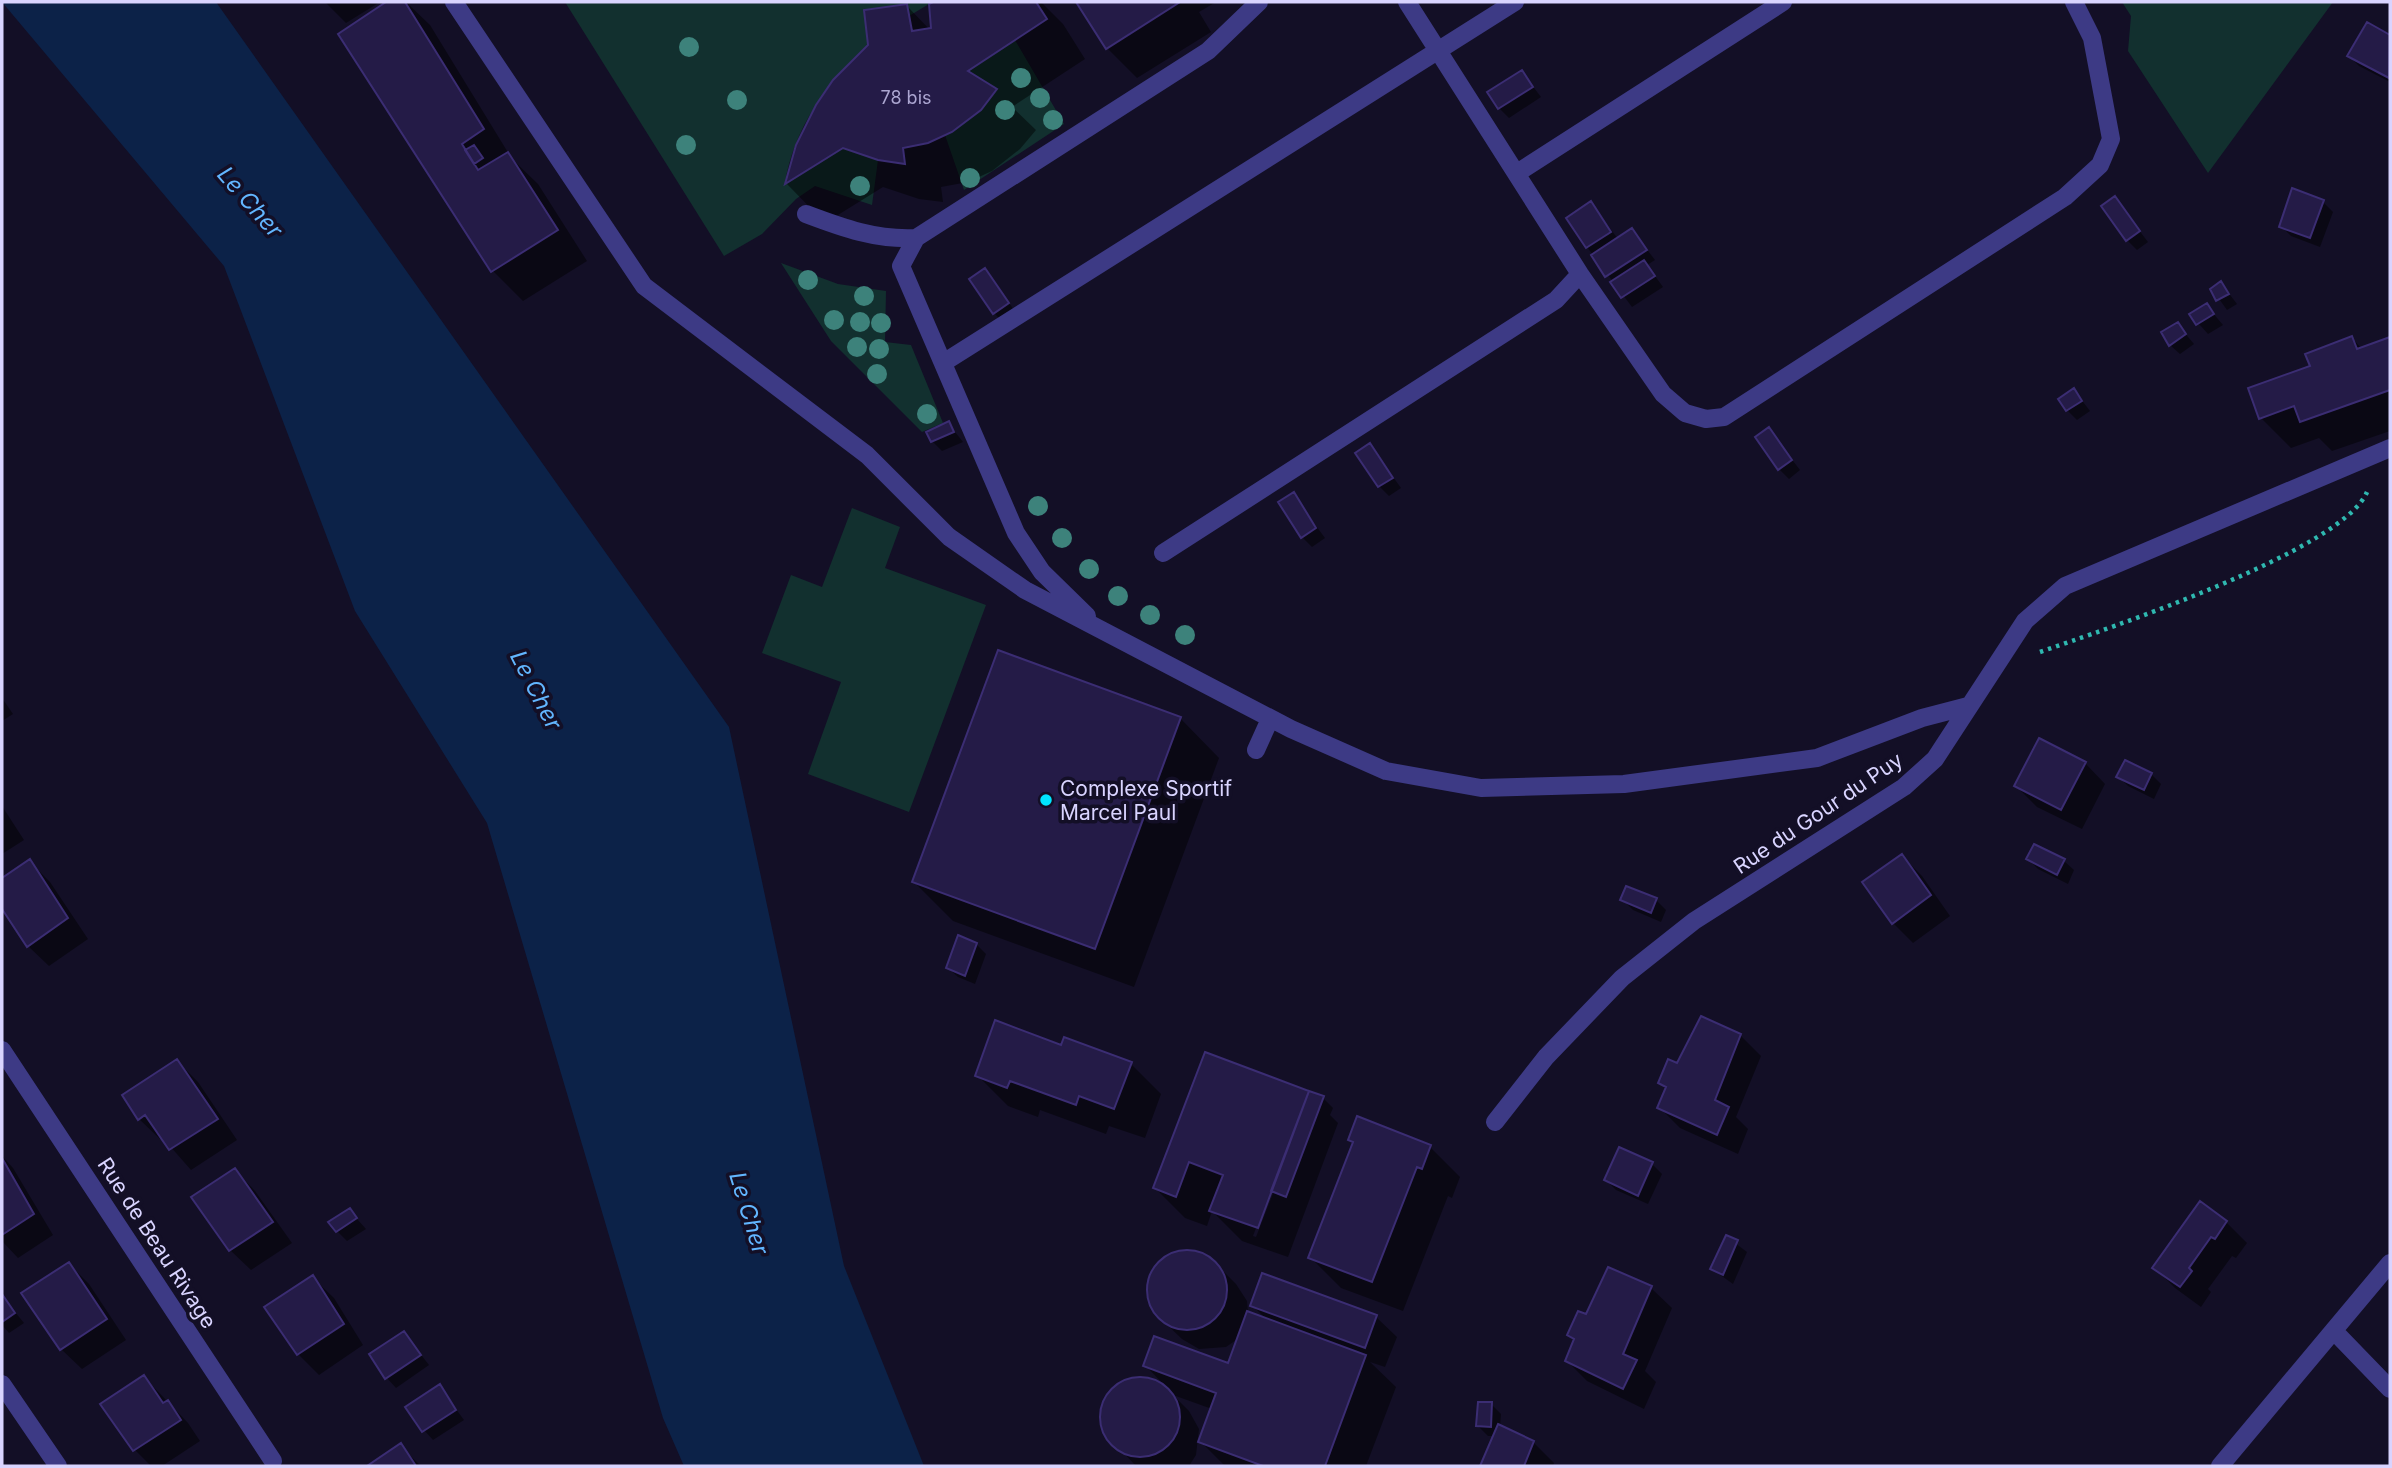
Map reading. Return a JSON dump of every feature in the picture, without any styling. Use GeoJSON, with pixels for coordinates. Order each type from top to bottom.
{"type":"FeatureCollection","features":[{"type":"Feature","properties":{"kind":"street"},"geometry":{"type":"LineString","coordinates":[[454,2],[644,286],[867,455],[949,537],[1025,590],[1270,719],[1386,771],[1481,788],[1624,785],[1817,758],[1922,718],[1968,706]]}},
{"type":"Feature","properties":{"kind":"street"},"geometry":{"type":"LineString","coordinates":[[806,214],[849,231],[892,239],[916,237],[1208,51],[1259,2]]}},
{"type":"Feature","properties":{"kind":"street"},"geometry":{"type":"LineString","coordinates":[[1407,2],[1580,274],[1663,394],[1685,413],[1706,419],[1724,417],[2065,197],[2100,165],[2111,139],[2092,38],[2074,2]]}},
{"type":"Feature","properties":{"kind":"street"},"geometry":{"type":"LineString","coordinates":[[943,363],[1515,2]]}},
{"type":"Feature","properties":{"kind":"street"},"geometry":{"type":"LineString","coordinates":[[1517,173],[1783,2]]}},
{"type":"Feature","properties":{"kind":"street"},"geometry":{"type":"LineString","coordinates":[[916,237],[901,266],[1016,533],[1041,572],[1102,631]]}},
{"type":"Feature","properties":{"kind":"street"},"geometry":{"type":"LineString","coordinates":[[1163,553],[1556,300],[1580,274]]}},
{"type":"Feature","properties":{"kind":"street","name":"Rue du Gour du Puy"},"geometry":{"type":"LineString","coordinates":[[1495,1122],[1546,1057],[1622,978],[1694,921],[1904,788],[1935,759],[2025,621],[2066,586],[2387,449]]}},
{"type":"Feature","properties":{"kind":"street"},"geometry":{"type":"LineString","coordinates":[[1256,750],[1270,719]]}},
{"type":"Feature","properties":{"kind":"street","name":"Rue de Beau Rivage"},"geometry":{"type":"LineString","coordinates":[[2,1049],[272,1465]]}},
{"type":"Feature","properties":{"kind":"street"},"geometry":{"type":"LineString","coordinates":[[2220,1466],[2390,1263]]}},
{"type":"Feature","properties":{"kind":"street"},"geometry":{"type":"LineString","coordinates":[[2334,1331],[2390,1389]]}},
{"type":"Feature","properties":{"kind":"street"},"geometry":{"type":"LineString","coordinates":[[2,1384],[58,1466]]}},
{"type":"Feature","properties":{"kind":"path"},"geometry":{"type":"LineString","coordinates":[[1993,669],[2186,601],[2331,531],[2362,502],[2387,449]]}},
{"type":"Feature","properties":{"kind":"green space"},"geometry":{"type":"Polygon","coordinates":[[[565,2],[927,2],[929,4],[909,16],[907,4],[864,10],[868,45],[839,74],[814,107],[789,164],[785,184],[843,148],[878,160],[872,205],[815,186],[796,199],[762,234],[724,256],[565,2]]]}},
{"type":"Feature","properties":{"kind":"green space"},"geometry":{"type":"Polygon","coordinates":[[[2122,2],[2333,2],[2208,173],[2128,51],[2131,16],[2122,2]]]}},
{"type":"Feature","properties":{"kind":"green space"},"geometry":{"type":"Polygon","coordinates":[[[1015,40],[1064,124],[964,190],[945,135],[981,110],[997,90],[968,71],[1015,40]]]}},
{"type":"Feature","properties":{"kind":"green space"},"geometry":{"type":"Polygon","coordinates":[[[781,263],[838,284],[886,291],[885,342],[911,345],[943,423],[922,432],[831,341],[781,263]]]}},
{"type":"Feature","properties":{"kind":"green space"},"geometry":{"type":"Polygon","coordinates":[[[852,508],[900,527],[885,568],[986,605],[909,812],[808,774],[841,682],[762,653],[791,575],[822,587],[852,508]]]}},
{"type":"Feature","properties":{"kind":"water","name":"Le Cher"},"geometry":{"type":"Polygon","coordinates":[[[2,2],[216,2],[729,727],[844,1266],[924,1466],[684,1466],[663,1418],[487,823],[355,611],[224,266],[2,2]]]}},
{"type":"Feature","properties":{"kind":"building"},"geometry":{"type":"Polygon","coordinates":[[[386,2],[405,2],[484,129],[462,144],[478,170],[508,152],[558,230],[491,272],[338,34],[386,2]]]}},
{"type":"Feature","properties":{"kind":"building"},"geometry":{"type":"Polygon","coordinates":[[[1036,2],[1047,19],[968,71],[997,89],[981,110],[952,132],[928,143],[903,148],[905,164],[878,160],[843,148],[785,184],[796,145],[816,105],[833,80],[868,45],[864,10],[907,4],[912,31],[931,28],[929,4],[1036,2]]]}},
{"type":"Feature","properties":{"kind":"building"},"geometry":{"type":"Polygon","coordinates":[[[1076,2],[1180,2],[1106,49],[1076,2]]]}},
{"type":"Feature","properties":{"kind":"building"},"geometry":{"type":"Polygon","coordinates":[[[2367,22],[2390,35],[2389,78],[2347,56],[2367,22]]]}},
{"type":"Feature","properties":{"kind":"building"},"geometry":{"type":"Polygon","coordinates":[[[1522,70],[1533,87],[1498,109],[1487,92],[1522,70]]]}},
{"type":"Feature","properties":{"kind":"building"},"geometry":{"type":"Polygon","coordinates":[[[474,145],[483,158],[474,164],[465,150],[474,145]]]}},
{"type":"Feature","properties":{"kind":"building"},"geometry":{"type":"Polygon","coordinates":[[[2292,188],[2324,200],[2310,238],[2279,227],[2292,188]]]}},
{"type":"Feature","properties":{"kind":"building"},"geometry":{"type":"Polygon","coordinates":[[[2115,196],[2140,231],[2126,241],[2101,206],[2115,196]]]}},
{"type":"Feature","properties":{"kind":"building"},"geometry":{"type":"Polygon","coordinates":[[[1591,201],[1611,232],[1586,248],[1566,218],[1591,201]]]}},
{"type":"Feature","properties":{"kind":"building"},"geometry":{"type":"Polygon","coordinates":[[[1632,228],[1647,250],[1605,277],[1591,255],[1632,228]]]}},
{"type":"Feature","properties":{"kind":"building"},"geometry":{"type":"Polygon","coordinates":[[[1644,260],[1655,276],[1621,298],[1610,282],[1644,260]]]}},
{"type":"Feature","properties":{"kind":"building"},"geometry":{"type":"Polygon","coordinates":[[[985,268],[1009,303],[993,314],[969,279],[985,268]]]}},
{"type":"Feature","properties":{"kind":"building"},"geometry":{"type":"Polygon","coordinates":[[[2221,281],[2229,294],[2216,301],[2210,289],[2221,281]]]}},
{"type":"Feature","properties":{"kind":"building"},"geometry":{"type":"Polygon","coordinates":[[[2207,303],[2214,314],[2196,325],[2189,314],[2207,303]]]}},
{"type":"Feature","properties":{"kind":"building"},"geometry":{"type":"Polygon","coordinates":[[[2178,322],[2186,334],[2169,346],[2161,332],[2178,322]]]}},
{"type":"Feature","properties":{"kind":"building"},"geometry":{"type":"Polygon","coordinates":[[[2352,336],[2357,349],[2390,337],[2390,390],[2300,422],[2294,406],[2259,419],[2248,388],[2310,366],[2305,354],[2352,336]]]}},
{"type":"Feature","properties":{"kind":"building"},"geometry":{"type":"Polygon","coordinates":[[[2074,388],[2082,401],[2066,411],[2058,399],[2074,388]]]}},
{"type":"Feature","properties":{"kind":"building"},"geometry":{"type":"Polygon","coordinates":[[[949,421],[954,432],[931,442],[926,432],[949,421]]]}},
{"type":"Feature","properties":{"kind":"building"},"geometry":{"type":"Polygon","coordinates":[[[1769,427],[1792,460],[1778,470],[1755,437],[1769,427]]]}},
{"type":"Feature","properties":{"kind":"building"},"geometry":{"type":"Polygon","coordinates":[[[1370,443],[1393,478],[1378,487],[1355,453],[1370,443]]]}},
{"type":"Feature","properties":{"kind":"building"},"geometry":{"type":"Polygon","coordinates":[[[1294,492],[1316,528],[1301,538],[1278,502],[1294,492]]]}},
{"type":"Feature","properties":{"kind":"building","name":"Complexe Sportif Marcel Paul"},"geometry":{"type":"Polygon","coordinates":[[[998,650],[1181,717],[1095,949],[912,882],[998,650]]]}},
{"type":"Feature","properties":{"kind":"building"},"geometry":{"type":"Polygon","coordinates":[[[2039,738],[2086,762],[2061,810],[2014,786],[2039,738]]]}},
{"type":"Feature","properties":{"kind":"building"},"geometry":{"type":"Polygon","coordinates":[[[2125,760],[2152,773],[2144,790],[2116,777],[2125,760]]]}},
{"type":"Feature","properties":{"kind":"building"},"geometry":{"type":"Polygon","coordinates":[[[2034,844],[2065,859],[2057,875],[2026,859],[2034,844]]]}},
{"type":"Feature","properties":{"kind":"building"},"geometry":{"type":"Polygon","coordinates":[[[1902,854],[1931,895],[1892,924],[1862,882],[1902,854]]]}},
{"type":"Feature","properties":{"kind":"building"},"geometry":{"type":"Polygon","coordinates":[[[30,859],[68,918],[27,947],[2,909],[2,878],[30,859]]]}},
{"type":"Feature","properties":{"kind":"building"},"geometry":{"type":"Polygon","coordinates":[[[1626,886],[1657,898],[1651,913],[1620,900],[1626,886]]]}},
{"type":"Feature","properties":{"kind":"building"},"geometry":{"type":"Polygon","coordinates":[[[958,935],[977,943],[965,976],[946,968],[958,935]]]}},
{"type":"Feature","properties":{"kind":"building"},"geometry":{"type":"Polygon","coordinates":[[[1701,1016],[1741,1034],[1715,1100],[1729,1107],[1717,1135],[1657,1108],[1666,1087],[1658,1083],[1668,1059],[1677,1063],[1701,1016]]]}},
{"type":"Feature","properties":{"kind":"building"},"geometry":{"type":"Polygon","coordinates":[[[995,1020],[1061,1045],[1064,1037],[1132,1062],[1114,1109],[1079,1096],[1076,1105],[1010,1081],[1007,1088],[975,1076],[995,1020]]]}},
{"type":"Feature","properties":{"kind":"building"},"geometry":{"type":"Polygon","coordinates":[[[1205,1052],[1309,1091],[1258,1228],[1209,1211],[1223,1175],[1189,1162],[1176,1197],[1153,1188],[1205,1052]]]}},
{"type":"Feature","properties":{"kind":"building"},"geometry":{"type":"Polygon","coordinates":[[[177,1059],[218,1119],[169,1150],[145,1115],[138,1120],[122,1095],[177,1059]]]}},
{"type":"Feature","properties":{"kind":"building"},"geometry":{"type":"Polygon","coordinates":[[[1309,1091],[1324,1096],[1286,1197],[1271,1191],[1309,1091]]]}},
{"type":"Feature","properties":{"kind":"building"},"geometry":{"type":"Polygon","coordinates":[[[1357,1116],[1431,1145],[1422,1169],[1417,1167],[1372,1282],[1308,1258],[1353,1142],[1348,1140],[1357,1116]]]}},
{"type":"Feature","properties":{"kind":"building"},"geometry":{"type":"Polygon","coordinates":[[[1619,1147],[1653,1162],[1638,1196],[1604,1180],[1619,1147]]]}},
{"type":"Feature","properties":{"kind":"building"},"geometry":{"type":"Polygon","coordinates":[[[2,1158],[34,1214],[2,1235],[2,1158]]]}},
{"type":"Feature","properties":{"kind":"building"},"geometry":{"type":"Polygon","coordinates":[[[235,1168],[273,1222],[229,1251],[191,1197],[235,1168]]]}},
{"type":"Feature","properties":{"kind":"building"},"geometry":{"type":"Polygon","coordinates":[[[2200,1201],[2227,1221],[2215,1239],[2211,1237],[2189,1268],[2192,1271],[2180,1287],[2152,1268],[2200,1201]]]}},
{"type":"Feature","properties":{"kind":"building"},"geometry":{"type":"Polygon","coordinates":[[[350,1208],[357,1218],[336,1232],[328,1222],[350,1208]]]}},
{"type":"Feature","properties":{"kind":"building"},"geometry":{"type":"Polygon","coordinates":[[[1726,1235],[1738,1240],[1723,1275],[1710,1269],[1726,1235]]]}},
{"type":"Feature","properties":{"kind":"building"},"geometry":{"type":"Polygon","coordinates":[[[1187,1250],[1202,1253],[1215,1262],[1224,1275],[1227,1290],[1224,1305],[1215,1318],[1202,1327],[1187,1330],[1172,1327],[1159,1318],[1150,1305],[1147,1290],[1150,1275],[1159,1262],[1172,1253],[1187,1250]]]}},
{"type":"Feature","properties":{"kind":"building"},"geometry":{"type":"Polygon","coordinates":[[[69,1262],[107,1319],[60,1350],[21,1293],[69,1262]]]}},
{"type":"Feature","properties":{"kind":"building"},"geometry":{"type":"Polygon","coordinates":[[[1608,1267],[1652,1286],[1623,1354],[1637,1360],[1623,1389],[1565,1361],[1574,1339],[1567,1335],[1578,1311],[1586,1314],[1608,1267]]]}},
{"type":"Feature","properties":{"kind":"building"},"geometry":{"type":"Polygon","coordinates":[[[1262,1273],[1377,1315],[1365,1348],[1250,1306],[1262,1273]]]}},
{"type":"Feature","properties":{"kind":"building"},"geometry":{"type":"Polygon","coordinates":[[[313,1275],[344,1324],[297,1355],[264,1307],[313,1275]]]}},
{"type":"Feature","properties":{"kind":"building"},"geometry":{"type":"Polygon","coordinates":[[[2,1294],[15,1313],[2,1322],[2,1294]]]}},
{"type":"Feature","properties":{"kind":"building"},"geometry":{"type":"Polygon","coordinates":[[[1247,1311],[1366,1355],[1325,1466],[1263,1466],[1198,1442],[1216,1393],[1143,1366],[1154,1336],[1228,1363],[1247,1311]]]}},
{"type":"Feature","properties":{"kind":"building"},"geometry":{"type":"Polygon","coordinates":[[[404,1331],[421,1355],[385,1379],[369,1354],[404,1331]]]}},
{"type":"Feature","properties":{"kind":"building"},"geometry":{"type":"Polygon","coordinates":[[[144,1375],[163,1403],[168,1400],[181,1420],[133,1451],[100,1404],[144,1375]]]}},
{"type":"Feature","properties":{"kind":"building"},"geometry":{"type":"Polygon","coordinates":[[[1140,1377],[1155,1380],[1168,1389],[1177,1402],[1180,1417],[1177,1432],[1168,1445],[1155,1454],[1140,1457],[1125,1454],[1112,1445],[1103,1432],[1100,1417],[1103,1402],[1112,1389],[1125,1380],[1140,1377]]]}},
{"type":"Feature","properties":{"kind":"building"},"geometry":{"type":"Polygon","coordinates":[[[440,1384],[456,1410],[422,1432],[405,1407],[440,1384]]]}},
{"type":"Feature","properties":{"kind":"building"},"geometry":{"type":"Polygon","coordinates":[[[1478,1402],[1492,1402],[1491,1427],[1476,1426],[1478,1402]]]}},
{"type":"Feature","properties":{"kind":"building"},"geometry":{"type":"Polygon","coordinates":[[[1498,1424],[1534,1441],[1524,1466],[1480,1466],[1498,1424]]]}},
{"type":"Feature","properties":{"kind":"building"},"geometry":{"type":"Polygon","coordinates":[[[401,1443],[416,1466],[367,1466],[401,1443]]]}},
{"type":"Feature","properties":{"kind":"place","name":"Complexe Sportif Marcel Paul"},"geometry":{"type":"Point","coordinates":[1046,800]}}]}
